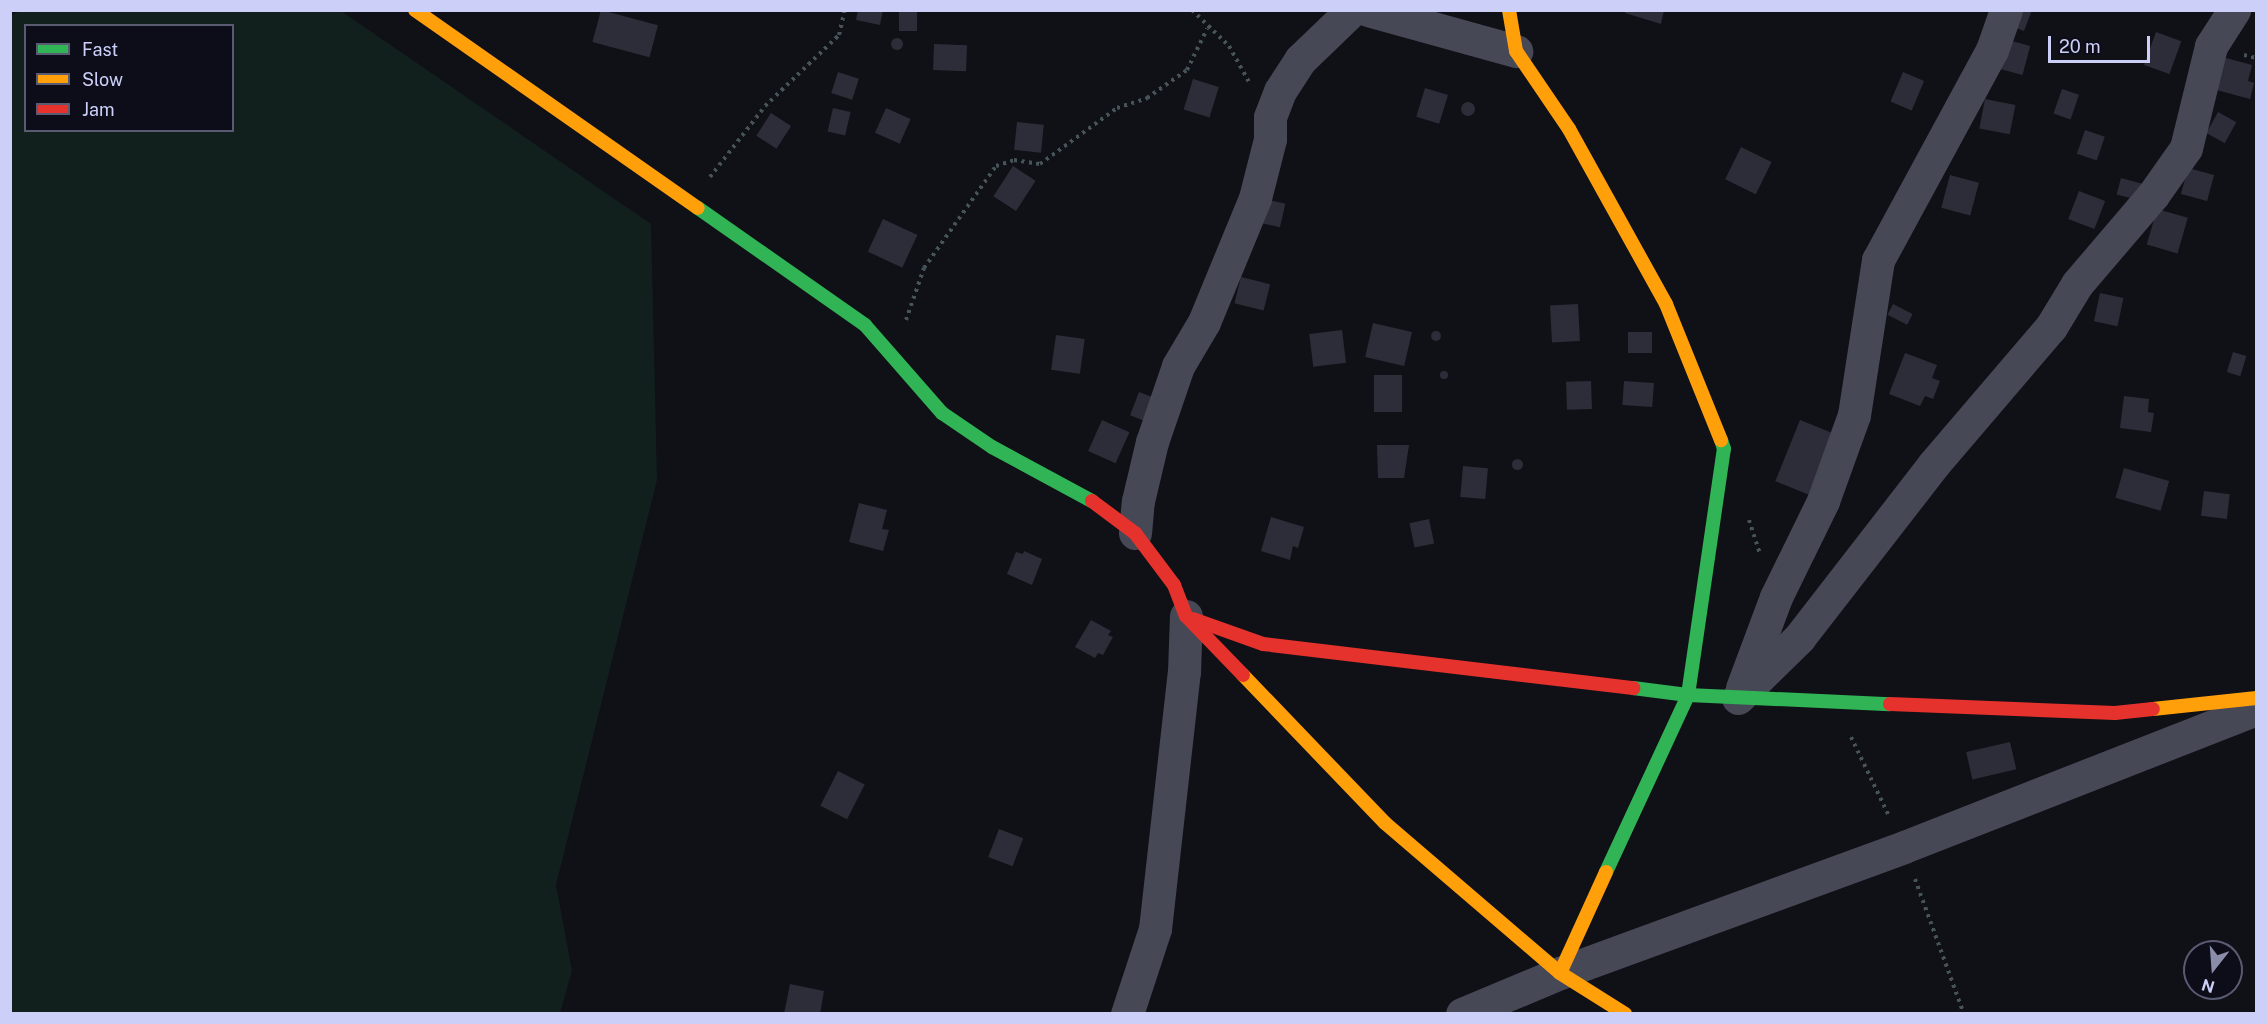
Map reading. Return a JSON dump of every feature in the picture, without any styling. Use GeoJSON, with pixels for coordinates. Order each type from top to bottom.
{"type":"FeatureCollection","features":[{"type":"Feature","properties":{"kind":"street"},"geometry":{"type":"LineString","coordinates":[[415,10],[866,325],[893,354],[914,384],[942,413],[992,447],[1100,505],[1135,533],[1174,585],[1186,616],[1385,823],[1560,973],[1624,1014]]}},
{"type":"Feature","properties":{"kind":"street"},"geometry":{"type":"LineString","coordinates":[[1135,533],[1138,501],[1152,441],[1178,366],[1204,322],[1255,198],[1270,139],[1270,117],[1280,91],[1300,60],[1352,10]]}},
{"type":"Feature","properties":{"kind":"street"},"geometry":{"type":"LineString","coordinates":[[1368,10],[1516,51]]}},
{"type":"Feature","properties":{"kind":"street"},"geometry":{"type":"LineString","coordinates":[[1509,10],[1516,51],[1569,129],[1666,304],[1724,449],[1688,695],[1560,973]]}},
{"type":"Feature","properties":{"kind":"street"},"geometry":{"type":"LineString","coordinates":[[1738,698],[1776,597],[1823,501],[1854,415],[1878,260],[1992,50],[2006,10]]}},
{"type":"Feature","properties":{"kind":"street"},"geometry":{"type":"LineString","coordinates":[[1738,698],[1799,638],[1934,465],[2051,327],[2077,284],[2153,195],[2186,148],[2211,46],[2234,10]]}},
{"type":"Feature","properties":{"kind":"street"},"geometry":{"type":"LineString","coordinates":[[1186,616],[1263,644],[1688,695],[2115,714],[2256,698]]}},
{"type":"Feature","properties":{"kind":"street"},"geometry":{"type":"LineString","coordinates":[[1128,1014],[1155,929],[1184,672],[1186,616]]}},
{"type":"Feature","properties":{"kind":"street"},"geometry":{"type":"LineString","coordinates":[[1462,1014],[1560,973],[1904,847],[2256,709]]}},
{"type":"Feature","properties":{"kind":"path"},"geometry":{"type":"LineString","coordinates":[[695,207],[706,182],[765,106],[839,35],[845,10]]}},
{"type":"Feature","properties":{"kind":"path"},"geometry":{"type":"LineString","coordinates":[[1192,10],[1208,29],[1229,46],[1239,69],[1253,87],[1280,91]]}},
{"type":"Feature","properties":{"kind":"path"},"geometry":{"type":"LineString","coordinates":[[893,354],[924,268],[996,166],[1014,160],[1040,164],[1116,108],[1147,98],[1187,70],[1208,29]]}},
{"type":"Feature","properties":{"kind":"shaded area"},"geometry":{"type":"Polygon","coordinates":[[[22,10],[341,11],[651,224],[657,480],[556,885],[572,971],[560,1013],[11,1013],[10,16],[22,10]]]}},
{"type":"Feature","properties":{"kind":"building"},"geometry":{"type":"Polygon","coordinates":[[[601,10],[658,25],[649,57],[592,42],[601,10]]]}},
{"type":"Feature","properties":{"kind":"building"},"geometry":{"type":"Polygon","coordinates":[[[858,10],[883,10],[880,25],[856,20],[858,10]]]}},
{"type":"Feature","properties":{"kind":"building"},"geometry":{"type":"Polygon","coordinates":[[[899,10],[917,10],[917,31],[899,31],[899,10]]]}},
{"type":"Feature","properties":{"kind":"building"},"geometry":{"type":"Polygon","coordinates":[[[1626,10],[1664,10],[1661,24],[1625,13],[1626,10]]]}},
{"type":"Feature","properties":{"kind":"building"},"geometry":{"type":"Polygon","coordinates":[[[2008,10],[2032,10],[2024,31],[2004,23],[2008,10]]]}},
{"type":"Feature","properties":{"kind":"building"},"geometry":{"type":"Polygon","coordinates":[[[2156,32],[2181,41],[2169,74],[2144,65],[2156,32]]]}},
{"type":"Feature","properties":{"kind":"building"},"geometry":{"type":"Polygon","coordinates":[[[897,38],[903,44],[897,50],[891,44],[897,38]]]}},
{"type":"Feature","properties":{"kind":"building"},"geometry":{"type":"Polygon","coordinates":[[[2008,40],[2030,46],[2022,75],[2000,69],[2008,40]]]}},
{"type":"Feature","properties":{"kind":"building"},"geometry":{"type":"Polygon","coordinates":[[[934,44],[967,45],[966,71],[933,70],[934,44]]]}},
{"type":"Feature","properties":{"kind":"building"},"geometry":{"type":"Polygon","coordinates":[[[2222,57],[2252,65],[2248,81],[2254,83],[2250,99],[2213,89],[2222,57]]]}},
{"type":"Feature","properties":{"kind":"building"},"geometry":{"type":"Polygon","coordinates":[[[838,72],[859,79],[852,100],[831,93],[838,72]]]}},
{"type":"Feature","properties":{"kind":"building"},"geometry":{"type":"Polygon","coordinates":[[[1903,72],[1924,81],[1912,110],[1890,101],[1903,72]]]}},
{"type":"Feature","properties":{"kind":"building"},"geometry":{"type":"Polygon","coordinates":[[[1193,79],[1219,87],[1209,117],[1184,110],[1193,79]]]}},
{"type":"Feature","properties":{"kind":"building"},"geometry":{"type":"Polygon","coordinates":[[[1425,88],[1448,95],[1439,124],[1416,117],[1425,88]]]}},
{"type":"Feature","properties":{"kind":"building"},"geometry":{"type":"Polygon","coordinates":[[[2062,89],[2079,95],[2071,119],[2054,114],[2062,89]]]}},
{"type":"Feature","properties":{"kind":"building"},"geometry":{"type":"Polygon","coordinates":[[[1985,99],[2015,105],[2010,134],[1979,128],[1985,99]]]}},
{"type":"Feature","properties":{"kind":"building"},"geometry":{"type":"Polygon","coordinates":[[[1468,102],[1473,104],[1475,109],[1473,114],[1468,116],[1463,114],[1461,109],[1463,104],[1468,102]]]}},
{"type":"Feature","properties":{"kind":"building"},"geometry":{"type":"Polygon","coordinates":[[[833,108],[851,112],[845,135],[828,131],[833,108]]]}},
{"type":"Feature","properties":{"kind":"building"},"geometry":{"type":"Polygon","coordinates":[[[886,108],[911,119],[900,144],[875,133],[886,108]]]}},
{"type":"Feature","properties":{"kind":"building"},"geometry":{"type":"Polygon","coordinates":[[[2218,112],[2236,122],[2225,143],[2206,133],[2218,112]]]}},
{"type":"Feature","properties":{"kind":"building"},"geometry":{"type":"Polygon","coordinates":[[[771,113],[791,126],[776,149],[756,136],[771,113]]]}},
{"type":"Feature","properties":{"kind":"building"},"geometry":{"type":"Polygon","coordinates":[[[1017,122],[1044,125],[1041,153],[1014,150],[1017,122]]]}},
{"type":"Feature","properties":{"kind":"building"},"geometry":{"type":"Polygon","coordinates":[[[2085,130],[2105,137],[2097,160],[2077,154],[2085,130]]]}},
{"type":"Feature","properties":{"kind":"building"},"geometry":{"type":"Polygon","coordinates":[[[1741,147],[1772,162],[1756,194],[1725,179],[1741,147]]]}},
{"type":"Feature","properties":{"kind":"building"},"geometry":{"type":"Polygon","coordinates":[[[1013,166],[1036,181],[1016,211],[993,196],[1013,166]]]}},
{"type":"Feature","properties":{"kind":"building"},"geometry":{"type":"Polygon","coordinates":[[[2188,168],[2214,175],[2207,201],[2181,194],[2188,168]]]}},
{"type":"Feature","properties":{"kind":"building"},"geometry":{"type":"Polygon","coordinates":[[[1950,175],[1979,183],[1970,216],[1941,208],[1950,175]]]}},
{"type":"Feature","properties":{"kind":"building"},"geometry":{"type":"Polygon","coordinates":[[[2121,178],[2143,184],[2139,200],[2117,194],[2121,178]]]}},
{"type":"Feature","properties":{"kind":"building"},"geometry":{"type":"Polygon","coordinates":[[[2079,191],[2105,201],[2094,229],[2068,219],[2079,191]]]}},
{"type":"Feature","properties":{"kind":"building"},"geometry":{"type":"Polygon","coordinates":[[[1260,198],[1285,204],[1280,227],[1255,221],[1260,198]]]}},
{"type":"Feature","properties":{"kind":"building"},"geometry":{"type":"Polygon","coordinates":[[[2157,209],[2188,218],[2178,253],[2147,245],[2157,209]]]}},
{"type":"Feature","properties":{"kind":"building"},"geometry":{"type":"Polygon","coordinates":[[[883,219],[917,235],[902,268],[868,252],[883,219]]]}},
{"type":"Feature","properties":{"kind":"building"},"geometry":{"type":"Polygon","coordinates":[[[1241,277],[1270,284],[1264,310],[1234,303],[1241,277]]]}},
{"type":"Feature","properties":{"kind":"building"},"geometry":{"type":"Polygon","coordinates":[[[2100,293],[2123,298],[2117,326],[2094,321],[2100,293]]]}},
{"type":"Feature","properties":{"kind":"building"},"geometry":{"type":"Polygon","coordinates":[[[1578,304],[1580,341],[1552,342],[1550,305],[1578,304]]]}},
{"type":"Feature","properties":{"kind":"building"},"geometry":{"type":"Polygon","coordinates":[[[1893,304],[1913,314],[1907,325],[1888,315],[1893,304]]]}},
{"type":"Feature","properties":{"kind":"building"},"geometry":{"type":"Polygon","coordinates":[[[1373,323],[1412,332],[1404,366],[1365,357],[1373,323]]]}},
{"type":"Feature","properties":{"kind":"building"},"geometry":{"type":"Polygon","coordinates":[[[1342,330],[1346,363],[1313,367],[1309,334],[1342,330]]]}},
{"type":"Feature","properties":{"kind":"building"},"geometry":{"type":"Polygon","coordinates":[[[1436,331],[1441,336],[1436,341],[1431,336],[1436,331]]]}},
{"type":"Feature","properties":{"kind":"building"},"geometry":{"type":"Polygon","coordinates":[[[1628,332],[1652,332],[1652,353],[1628,353],[1628,332]]]}},
{"type":"Feature","properties":{"kind":"building"},"geometry":{"type":"Polygon","coordinates":[[[1056,335],[1085,339],[1080,374],[1051,370],[1056,335]]]}},
{"type":"Feature","properties":{"kind":"building"},"geometry":{"type":"Polygon","coordinates":[[[2233,352],[2246,356],[2240,376],[2227,372],[2233,352]]]}},
{"type":"Feature","properties":{"kind":"building"},"geometry":{"type":"Polygon","coordinates":[[[1905,353],[1937,365],[1932,378],[1940,381],[1933,399],[1925,396],[1920,406],[1889,394],[1905,353]]]}},
{"type":"Feature","properties":{"kind":"building"},"geometry":{"type":"Polygon","coordinates":[[[1444,371],[1448,375],[1444,379],[1440,375],[1444,371]]]}},
{"type":"Feature","properties":{"kind":"building"},"geometry":{"type":"Polygon","coordinates":[[[1374,375],[1402,375],[1402,412],[1374,412],[1374,375]]]}},
{"type":"Feature","properties":{"kind":"building"},"geometry":{"type":"Polygon","coordinates":[[[1591,381],[1592,409],[1567,410],[1566,382],[1591,381]]]}},
{"type":"Feature","properties":{"kind":"building"},"geometry":{"type":"Polygon","coordinates":[[[1624,381],[1654,383],[1652,407],[1622,405],[1624,381]]]}},
{"type":"Feature","properties":{"kind":"building"},"geometry":{"type":"Polygon","coordinates":[[[1139,392],[1163,401],[1154,425],[1130,415],[1139,392]]]}},
{"type":"Feature","properties":{"kind":"building"},"geometry":{"type":"Polygon","coordinates":[[[2124,396],[2149,399],[2148,412],[2154,413],[2151,432],[2120,428],[2124,396]]]}},
{"type":"Feature","properties":{"kind":"building"},"geometry":{"type":"Polygon","coordinates":[[[1102,420],[1129,432],[1116,463],[1088,451],[1102,420]]]}},
{"type":"Feature","properties":{"kind":"building"},"geometry":{"type":"Polygon","coordinates":[[[1800,420],[1834,434],[1810,495],[1775,481],[1800,420]]]}},
{"type":"Feature","properties":{"kind":"building"},"geometry":{"type":"Polygon","coordinates":[[[1377,445],[1409,445],[1404,478],[1378,478],[1377,445]]]}},
{"type":"Feature","properties":{"kind":"building"},"geometry":{"type":"Polygon","coordinates":[[[1517,459],[1521,460],[1521,468],[1517,469],[1513,468],[1512,464],[1513,460],[1517,459]]]}},
{"type":"Feature","properties":{"kind":"building"},"geometry":{"type":"Polygon","coordinates":[[[1463,466],[1488,468],[1485,499],[1460,497],[1463,466]]]}},
{"type":"Feature","properties":{"kind":"building"},"geometry":{"type":"Polygon","coordinates":[[[2124,468],[2169,481],[2161,511],[2115,498],[2124,468]]]}},
{"type":"Feature","properties":{"kind":"building"},"geometry":{"type":"Polygon","coordinates":[[[2204,491],[2230,494],[2227,519],[2201,516],[2204,491]]]}},
{"type":"Feature","properties":{"kind":"building"},"geometry":{"type":"Polygon","coordinates":[[[859,503],[887,510],[882,529],[889,530],[883,551],[849,542],[859,503]]]}},
{"type":"Feature","properties":{"kind":"building"},"geometry":{"type":"Polygon","coordinates":[[[1271,517],[1304,527],[1298,548],[1293,546],[1290,560],[1261,551],[1271,517]]]}},
{"type":"Feature","properties":{"kind":"building"},"geometry":{"type":"Polygon","coordinates":[[[1429,519],[1434,543],[1415,548],[1409,523],[1429,519]]]}},
{"type":"Feature","properties":{"kind":"building"},"geometry":{"type":"Polygon","coordinates":[[[1024,551],[1042,559],[1032,585],[1007,574],[1016,552],[1023,554],[1024,551]]]}},
{"type":"Feature","properties":{"kind":"building"},"geometry":{"type":"Polygon","coordinates":[[[1091,620],[1111,631],[1108,635],[1113,637],[1103,655],[1098,653],[1095,658],[1075,647],[1091,620]]]}},
{"type":"Feature","properties":{"kind":"building"},"geometry":{"type":"Polygon","coordinates":[[[2010,742],[2016,769],[1972,779],[1966,752],[2010,742]]]}},
{"type":"Feature","properties":{"kind":"building"},"geometry":{"type":"Polygon","coordinates":[[[838,771],[865,785],[847,819],[820,806],[838,771]]]}},
{"type":"Feature","properties":{"kind":"building"},"geometry":{"type":"Polygon","coordinates":[[[999,829],[1023,838],[1013,866],[988,857],[999,829]]]}},
{"type":"Feature","properties":{"kind":"building"},"geometry":{"type":"Polygon","coordinates":[[[790,984],[824,991],[820,1014],[784,1014],[790,984]]]}},
{"type":"Feature","properties":{"kind":"traffic: fast"},"geometry":{"type":"LineString","coordinates":[[698,208],[865,325],[942,413],[992,447],[1092,501]]}},
{"type":"Feature","properties":{"kind":"traffic: fast"},"geometry":{"type":"LineString","coordinates":[[1606,872],[1688,695],[1724,449],[1721,440]]}},
{"type":"Feature","properties":{"kind":"traffic: fast"},"geometry":{"type":"LineString","coordinates":[[1633,688],[1688,695],[1890,704]]}},
{"type":"Feature","properties":{"kind":"traffic: slow"},"geometry":{"type":"LineString","coordinates":[[415,10],[698,208]]}},
{"type":"Feature","properties":{"kind":"traffic: slow"},"geometry":{"type":"LineString","coordinates":[[1509,10],[1516,51],[1569,129],[1666,304],[1721,440]]}},
{"type":"Feature","properties":{"kind":"traffic: slow"},"geometry":{"type":"LineString","coordinates":[[1243,675],[1385,823],[1560,973],[1625,1014]]}},
{"type":"Feature","properties":{"kind":"traffic: slow"},"geometry":{"type":"LineString","coordinates":[[2153,709],[2256,698]]}},
{"type":"Feature","properties":{"kind":"traffic: slow"},"geometry":{"type":"LineString","coordinates":[[1560,973],[1606,872]]}},
{"type":"Feature","properties":{"kind":"traffic: jam"},"geometry":{"type":"LineString","coordinates":[[1092,501],[1135,533],[1174,585],[1186,616],[1243,675]]}},
{"type":"Feature","properties":{"kind":"traffic: jam"},"geometry":{"type":"LineString","coordinates":[[1193,619],[1263,644],[1633,688]]}},
{"type":"Feature","properties":{"kind":"traffic: jam"},"geometry":{"type":"LineString","coordinates":[[1890,704],[2115,713],[2153,709]]}}]}
